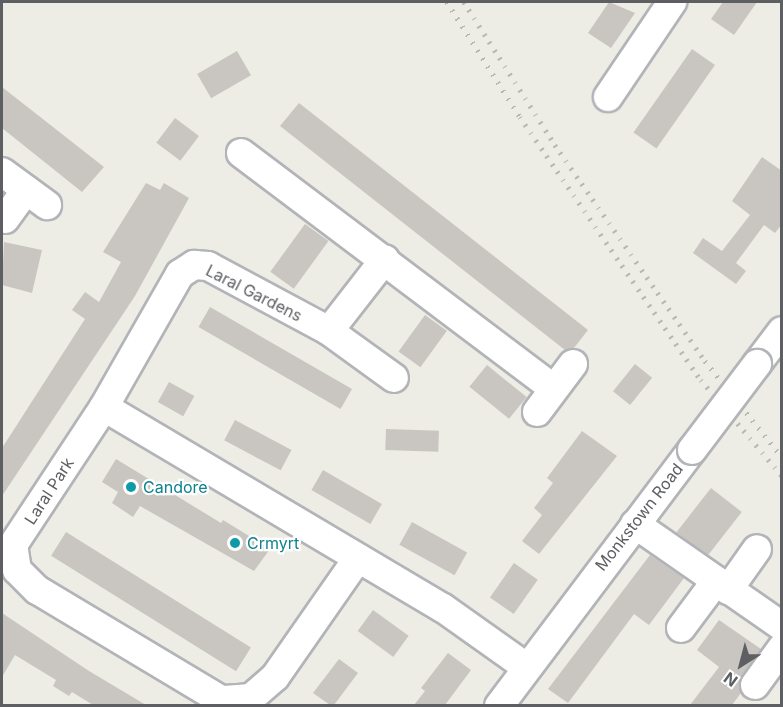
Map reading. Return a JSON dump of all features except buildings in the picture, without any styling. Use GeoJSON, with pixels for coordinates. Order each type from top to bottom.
{"type":"FeatureCollection","features":[{"type":"Feature","properties":{"kind":"street"},"geometry":{"type":"LineString","coordinates":[[608,97],[672,2]]}},
{"type":"Feature","properties":{"kind":"street"},"geometry":{"type":"LineString","coordinates":[[241,153],[554,388]]}},
{"type":"Feature","properties":{"kind":"street"},"geometry":{"type":"LineString","coordinates":[[2,172],[36,197],[5,219]]}},
{"type":"Feature","properties":{"kind":"street"},"geometry":{"type":"LineString","coordinates":[[328,330],[384,259]]}},
{"type":"Feature","properties":{"kind":"street","name":"Laral Gardens"},"geometry":{"type":"LineString","coordinates":[[104,407],[180,274],[194,265],[208,266],[328,330],[394,378]]}},
{"type":"Feature","properties":{"kind":"street","name":"Monkstown Road"},"geometry":{"type":"LineString","coordinates":[[499,705],[782,331]]}},
{"type":"Feature","properties":{"kind":"street"},"geometry":{"type":"LineString","coordinates":[[537,412],[573,364]]}},
{"type":"Feature","properties":{"kind":"street"},"geometry":{"type":"LineString","coordinates":[[104,407],[443,608],[526,668]]}},
{"type":"Feature","properties":{"kind":"street","name":"Laral Park"},"geometry":{"type":"LineString","coordinates":[[104,407],[13,545],[17,570],[37,590],[221,700],[251,698],[275,677],[358,558]]}},
{"type":"Feature","properties":{"kind":"street"},"geometry":{"type":"LineString","coordinates":[[635,524],[782,626]]}},
{"type":"Feature","properties":{"kind":"street"},"geometry":{"type":"LineString","coordinates":[[681,628],[756,549]]}},
{"type":"Feature","properties":{"kind":"street"},"geometry":{"type":"LineString","coordinates":[[755,684],[782,648]]}},
{"type":"Feature","properties":{"kind":"railway"},"geometry":{"type":"LineString","coordinates":[[447,2],[520,117],[701,380],[782,476]]}},
{"type":"Feature","properties":{"kind":"railway"},"geometry":{"type":"LineString","coordinates":[[464,2],[555,145],[705,361],[782,457]]}},
{"type":"Feature","properties":{"kind":"place","name":"Candore"},"geometry":{"type":"Point","coordinates":[131,487]}},
{"type":"Feature","properties":{"kind":"place","name":"Crmyrt"},"geometry":{"type":"Point","coordinates":[235,543]}}]}
